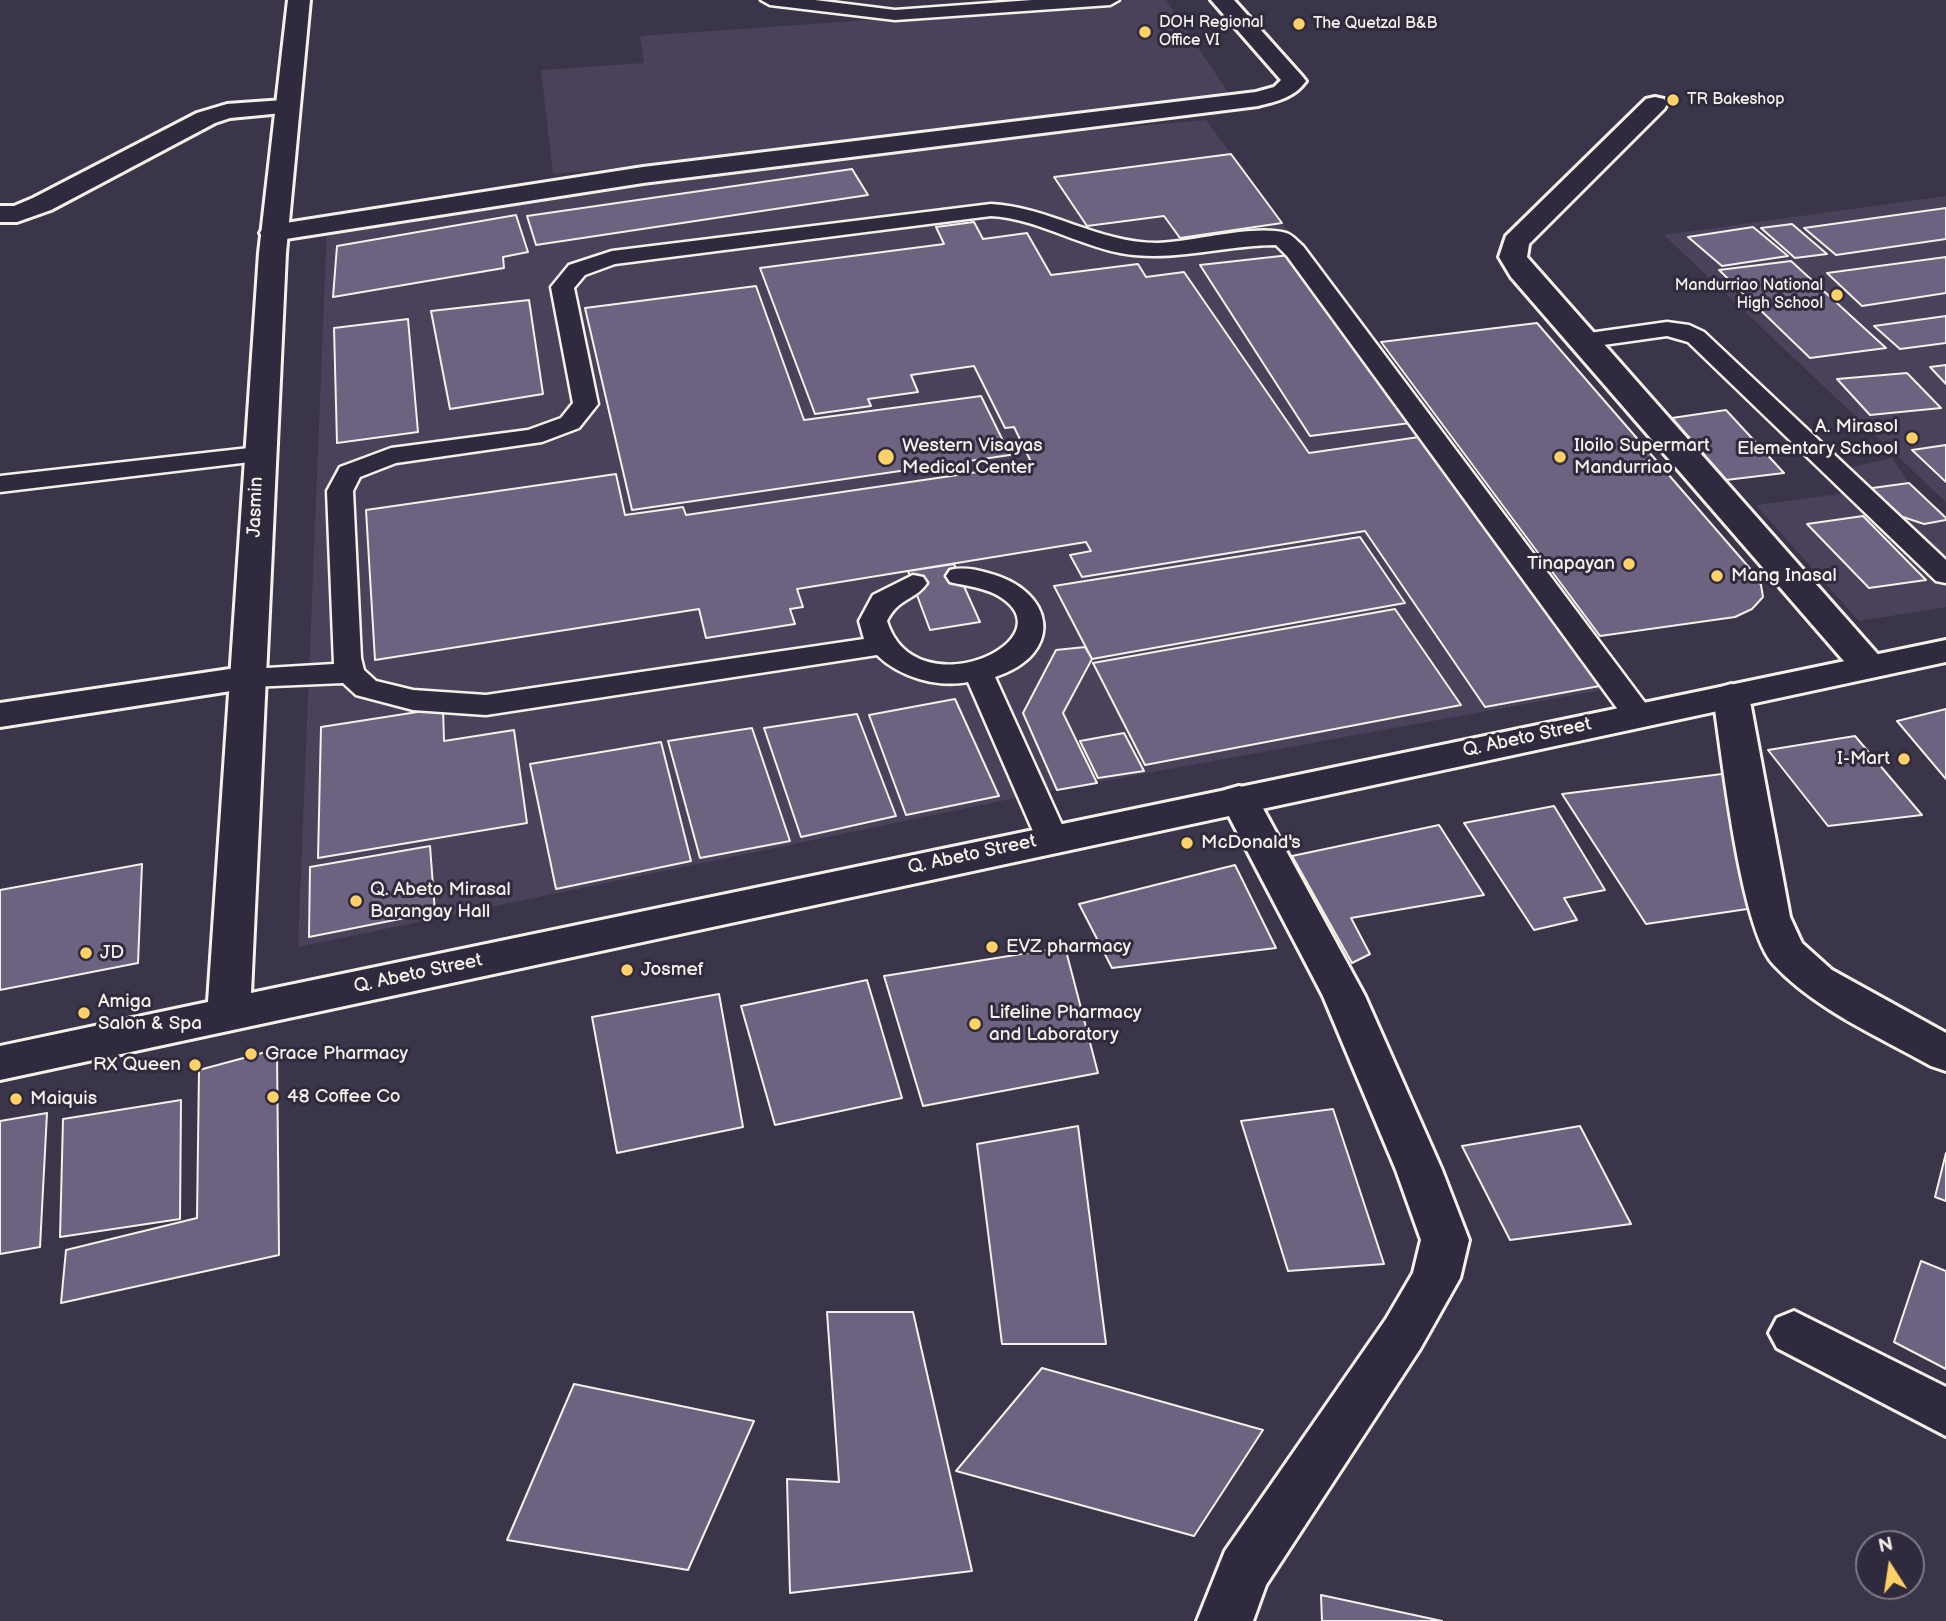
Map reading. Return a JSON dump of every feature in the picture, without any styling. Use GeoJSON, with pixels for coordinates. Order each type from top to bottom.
{"type":"FeatureCollection","features":[{"type":"Feature","properties":{"kind":"street","name":"Jasmin"},"geometry":{"type":"LineString","coordinates":[[228,1015],[250,678],[258,455],[272,233],[284,107],[299,0]]}},
{"type":"Feature","properties":{"kind":"street"},"geometry":{"type":"LineString","coordinates":[[272,233],[643,175],[1245,101],[1282,92],[1294,81],[1222,0]]}},
{"type":"Feature","properties":{"kind":"street"},"geometry":{"type":"LineString","coordinates":[[1655,104],[1516,242],[1513,257],[1521,271],[1869,667]]}},
{"type":"Feature","properties":{"kind":"street"},"geometry":{"type":"LineString","coordinates":[[0,214],[17,214],[42,204],[206,118],[227,111],[284,107]]}},
{"type":"Feature","properties":{"kind":"street","name":"Q. Abeto Street"},"geometry":{"type":"LineString","coordinates":[[0,1063],[1052,838],[1946,651]]}},
{"type":"Feature","properties":{"kind":"street"},"geometry":{"type":"LineString","coordinates":[[0,715],[250,678]]}},
{"type":"Feature","properties":{"kind":"street"},"geometry":{"type":"LineString","coordinates":[[1731,696],[1770,917],[1786,952],[1818,981],[1946,1054]]}},
{"type":"Feature","properties":{"kind":"street"},"geometry":{"type":"LineString","coordinates":[[1225,1621],[1244,1570],[1404,1334],[1436,1278],[1445,1240],[1419,1170],[1344,996],[1239,799]]}},
{"type":"Feature","properties":{"kind":"street"},"geometry":{"type":"LineString","coordinates":[[1794,1333],[1946,1413]]}},
{"type":"Feature","properties":{"kind":"lane"},"geometry":{"type":"LineString","coordinates":[[770,0],[895,15],[1110,0]]}},
{"type":"Feature","properties":{"kind":"lane"},"geometry":{"type":"LineString","coordinates":[[879,646],[486,705],[413,700],[366,688],[350,673],[346,658],[340,491],[349,472],[391,456],[533,437],[570,423],[586,404],[562,287],[577,270],[612,258],[1016,209],[1036,214],[1097,242],[1141,249],[1282,239],[1290,245],[1638,715]]}},
{"type":"Feature","properties":{"kind":"lane"},"geometry":{"type":"LineString","coordinates":[[1582,341],[1667,329],[1681,330],[1696,337],[1946,575]]}},
{"type":"Feature","properties":{"kind":"lane"},"geometry":{"type":"LineString","coordinates":[[0,484],[258,455]]}},
{"type":"Feature","properties":{"kind":"lane"},"geometry":{"type":"LineString","coordinates":[[913,583],[883,600],[874,615],[873,631],[879,646],[894,659],[914,669],[938,674],[978,671],[1010,659],[1024,646],[1032,629],[1030,612],[1019,597],[1000,585],[960,576]]}},
{"type":"Feature","properties":{"kind":"lane"},"geometry":{"type":"LineString","coordinates":[[978,671],[1052,838]]}},
{"type":"Feature","properties":{"kind":"lane"},"geometry":{"type":"LineString","coordinates":[[250,678],[350,673]]}},
{"type":"Feature","properties":{"kind":"shaded area"},"geometry":{"type":"Polygon","coordinates":[[[1022,0],[1166,0],[1240,110],[553,174],[541,70],[644,63],[640,36],[1026,9],[1022,0]]]}},
{"type":"Feature","properties":{"kind":"shaded area","name":"Western Visayas Medical Center"},"geometry":{"type":"Polygon","coordinates":[[[1206,120],[1624,686],[1049,791],[298,947],[327,228],[556,193],[975,141],[1206,120]]]}},
{"type":"Feature","properties":{"kind":"shaded area","name":"Mandurriao National High School"},"geometry":{"type":"Polygon","coordinates":[[[1946,196],[1946,502],[1664,235],[1946,196]]]}},
{"type":"Feature","properties":{"kind":"shaded area"},"geometry":{"type":"Polygon","coordinates":[[[1892,458],[1909,483],[1946,518],[1946,607],[1859,621],[1756,505],[1861,491],[1840,470],[1892,458]]]}},
{"type":"Feature","properties":{"kind":"building"},"geometry":{"type":"Polygon","coordinates":[[[1231,154],[1282,223],[1180,238],[1164,216],[1087,226],[1054,177],[1231,154]]]}},
{"type":"Feature","properties":{"kind":"building"},"geometry":{"type":"Polygon","coordinates":[[[852,169],[868,195],[536,245],[527,216],[852,169]]]}},
{"type":"Feature","properties":{"kind":"building"},"geometry":{"type":"Polygon","coordinates":[[[1946,208],[1946,239],[1836,255],[1804,228],[1946,208]]]}},
{"type":"Feature","properties":{"kind":"building"},"geometry":{"type":"Polygon","coordinates":[[[516,215],[528,252],[503,257],[504,268],[333,297],[337,246],[516,215]]]}},
{"type":"Feature","properties":{"kind":"building"},"geometry":{"type":"Polygon","coordinates":[[[974,222],[983,239],[1027,233],[1051,275],[1138,264],[1146,277],[1184,272],[1309,453],[1419,437],[1605,685],[1485,707],[1365,531],[1082,577],[1070,555],[1091,551],[1086,542],[797,589],[803,607],[790,609],[795,624],[706,638],[699,609],[375,660],[366,510],[616,474],[625,515],[683,507],[686,515],[1032,464],[1014,427],[1005,428],[974,366],[911,375],[918,392],[868,399],[871,406],[815,414],[760,268],[944,244],[936,227],[974,222]]]}},
{"type":"Feature","properties":{"kind":"building"},"geometry":{"type":"Polygon","coordinates":[[[1792,224],[1827,254],[1795,258],[1761,228],[1792,224]]]}},
{"type":"Feature","properties":{"kind":"building"},"geometry":{"type":"Polygon","coordinates":[[[1753,227],[1788,256],[1722,266],[1688,237],[1753,227]]]}},
{"type":"Feature","properties":{"kind":"building"},"geometry":{"type":"Polygon","coordinates":[[[1290,255],[1410,423],[1310,436],[1200,265],[1290,255]]]}},
{"type":"Feature","properties":{"kind":"building"},"geometry":{"type":"Polygon","coordinates":[[[1946,257],[1946,293],[1862,306],[1827,273],[1946,257]]]}},
{"type":"Feature","properties":{"kind":"building"},"geometry":{"type":"Polygon","coordinates":[[[1791,261],[1886,348],[1810,358],[1719,270],[1791,261]]]}},
{"type":"Feature","properties":{"kind":"building"},"geometry":{"type":"Polygon","coordinates":[[[756,286],[804,420],[981,396],[1010,455],[632,510],[585,308],[756,286]]]}},
{"type":"Feature","properties":{"kind":"building"},"geometry":{"type":"Polygon","coordinates":[[[529,300],[543,394],[450,409],[431,311],[529,300]]]}},
{"type":"Feature","properties":{"kind":"building"},"geometry":{"type":"Polygon","coordinates":[[[1946,316],[1946,343],[1900,349],[1874,326],[1946,316]]]}},
{"type":"Feature","properties":{"kind":"building"},"geometry":{"type":"Polygon","coordinates":[[[408,319],[418,432],[337,443],[334,328],[408,319]]]}},
{"type":"Feature","properties":{"kind":"building","name":"Iloilo Supermart Mandurriao"},"geometry":{"type":"Polygon","coordinates":[[[1537,323],[1753,572],[1761,585],[1763,597],[1752,609],[1735,617],[1600,636],[1381,342],[1537,323]]]}},
{"type":"Feature","properties":{"kind":"building"},"geometry":{"type":"Polygon","coordinates":[[[1946,365],[1946,384],[1930,367],[1946,365]]]}},
{"type":"Feature","properties":{"kind":"building"},"geometry":{"type":"Polygon","coordinates":[[[1907,373],[1941,408],[1870,415],[1837,379],[1907,373]]]}},
{"type":"Feature","properties":{"kind":"building"},"geometry":{"type":"Polygon","coordinates":[[[1726,410],[1784,473],[1726,480],[1672,418],[1726,410]]]}},
{"type":"Feature","properties":{"kind":"building"},"geometry":{"type":"Polygon","coordinates":[[[1946,445],[1946,482],[1912,450],[1946,445]]]}},
{"type":"Feature","properties":{"kind":"building"},"geometry":{"type":"Polygon","coordinates":[[[1909,483],[1946,520],[1924,524],[1897,515],[1865,489],[1909,483]]]}},
{"type":"Feature","properties":{"kind":"building"},"geometry":{"type":"Polygon","coordinates":[[[1863,516],[1926,580],[1869,588],[1807,524],[1863,516]]]}},
{"type":"Feature","properties":{"kind":"building"},"geometry":{"type":"Polygon","coordinates":[[[1360,537],[1405,603],[1092,659],[1054,586],[1360,537]]]}},
{"type":"Feature","properties":{"kind":"building"},"geometry":{"type":"Polygon","coordinates":[[[954,564],[980,622],[930,630],[908,571],[954,564]]]}},
{"type":"Feature","properties":{"kind":"building"},"geometry":{"type":"Polygon","coordinates":[[[1395,609],[1461,705],[1145,765],[1093,663],[1395,609]]]}},
{"type":"Feature","properties":{"kind":"building"},"geometry":{"type":"Polygon","coordinates":[[[1085,647],[1092,659],[1063,713],[1097,783],[1057,790],[1023,713],[1056,650],[1085,647]]]}},
{"type":"Feature","properties":{"kind":"building"},"geometry":{"type":"Polygon","coordinates":[[[955,699],[999,796],[906,815],[869,715],[955,699]]]}},
{"type":"Feature","properties":{"kind":"building"},"geometry":{"type":"Polygon","coordinates":[[[443,708],[444,741],[514,730],[527,823],[318,858],[321,727],[443,708]]]}},
{"type":"Feature","properties":{"kind":"building"},"geometry":{"type":"Polygon","coordinates":[[[1946,709],[1946,779],[1897,721],[1946,709]]]}},
{"type":"Feature","properties":{"kind":"building"},"geometry":{"type":"Polygon","coordinates":[[[857,714],[896,816],[801,837],[764,728],[857,714]]]}},
{"type":"Feature","properties":{"kind":"building"},"geometry":{"type":"Polygon","coordinates":[[[752,728],[790,841],[700,858],[668,741],[752,728]]]}},
{"type":"Feature","properties":{"kind":"building"},"geometry":{"type":"Polygon","coordinates":[[[1124,733],[1144,771],[1098,778],[1080,741],[1124,733]]]}},
{"type":"Feature","properties":{"kind":"building"},"geometry":{"type":"Polygon","coordinates":[[[1855,736],[1922,815],[1828,826],[1768,750],[1855,736]]]}},
{"type":"Feature","properties":{"kind":"building"},"geometry":{"type":"Polygon","coordinates":[[[661,742],[691,861],[556,889],[530,764],[661,742]]]}},
{"type":"Feature","properties":{"kind":"building"},"geometry":{"type":"Polygon","coordinates":[[[1730,773],[1761,907],[1646,924],[1562,794],[1730,773]]]}},
{"type":"Feature","properties":{"kind":"building"},"geometry":{"type":"Polygon","coordinates":[[[1554,806],[1605,890],[1564,898],[1577,920],[1534,930],[1464,823],[1554,806]]]}},
{"type":"Feature","properties":{"kind":"building"},"geometry":{"type":"Polygon","coordinates":[[[1439,825],[1484,895],[1351,918],[1370,954],[1352,963],[1292,856],[1439,825]]]}},
{"type":"Feature","properties":{"kind":"building"},"geometry":{"type":"Polygon","coordinates":[[[430,846],[435,912],[309,937],[310,867],[430,846]]]}},
{"type":"Feature","properties":{"kind":"building"},"geometry":{"type":"Polygon","coordinates":[[[142,864],[138,963],[0,990],[0,890],[142,864]]]}},
{"type":"Feature","properties":{"kind":"building"},"geometry":{"type":"Polygon","coordinates":[[[1235,865],[1276,948],[1112,968],[1079,904],[1235,865]]]}},
{"type":"Feature","properties":{"kind":"building"},"geometry":{"type":"Polygon","coordinates":[[[1065,947],[1098,1073],[923,1106],[884,976],[1065,947]]]}},
{"type":"Feature","properties":{"kind":"building"},"geometry":{"type":"Polygon","coordinates":[[[867,980],[902,1098],[775,1125],[741,1006],[867,980]]]}},
{"type":"Feature","properties":{"kind":"building"},"geometry":{"type":"Polygon","coordinates":[[[719,994],[743,1127],[617,1153],[592,1017],[719,994]]]}},
{"type":"Feature","properties":{"kind":"building"},"geometry":{"type":"Polygon","coordinates":[[[277,1049],[279,1255],[61,1303],[66,1250],[197,1218],[199,1070],[277,1049]]]}},
{"type":"Feature","properties":{"kind":"building"},"geometry":{"type":"Polygon","coordinates":[[[181,1100],[180,1219],[60,1237],[63,1119],[181,1100]]]}},
{"type":"Feature","properties":{"kind":"building"},"geometry":{"type":"Polygon","coordinates":[[[1333,1109],[1384,1264],[1288,1271],[1241,1121],[1333,1109]]]}},
{"type":"Feature","properties":{"kind":"building"},"geometry":{"type":"Polygon","coordinates":[[[47,1113],[40,1247],[0,1254],[0,1121],[47,1113]]]}},
{"type":"Feature","properties":{"kind":"building"},"geometry":{"type":"Polygon","coordinates":[[[1078,1126],[1106,1344],[1002,1344],[977,1144],[1078,1126]]]}},
{"type":"Feature","properties":{"kind":"building"},"geometry":{"type":"Polygon","coordinates":[[[1580,1126],[1631,1224],[1510,1240],[1462,1146],[1580,1126]]]}},
{"type":"Feature","properties":{"kind":"building"},"geometry":{"type":"Polygon","coordinates":[[[1946,1153],[1946,1201],[1935,1197],[1946,1153]]]}},
{"type":"Feature","properties":{"kind":"building"},"geometry":{"type":"Polygon","coordinates":[[[1921,1261],[1946,1271],[1946,1369],[1894,1342],[1921,1261]]]}},
{"type":"Feature","properties":{"kind":"building"},"geometry":{"type":"Polygon","coordinates":[[[827,1312],[913,1312],[972,1571],[790,1593],[787,1479],[839,1482],[827,1312]]]}},
{"type":"Feature","properties":{"kind":"building"},"geometry":{"type":"Polygon","coordinates":[[[1042,1368],[1263,1430],[1194,1536],[956,1471],[1042,1368]]]}},
{"type":"Feature","properties":{"kind":"building"},"geometry":{"type":"Polygon","coordinates":[[[574,1384],[754,1421],[688,1570],[507,1540],[574,1384]]]}},
{"type":"Feature","properties":{"kind":"building"},"geometry":{"type":"Polygon","coordinates":[[[1321,1595],[1442,1621],[1322,1621],[1321,1595]]]}},
{"type":"Feature","properties":{"kind":"place","name":"The Quetzal B&B"},"geometry":{"type":"Point","coordinates":[1299,24]}},
{"type":"Feature","properties":{"kind":"place","name":"DOH Regional Office VI"},"geometry":{"type":"Point","coordinates":[1145,32]}},
{"type":"Feature","properties":{"kind":"place","name":"TR Bakeshop"},"geometry":{"type":"Point","coordinates":[1673,100]}},
{"type":"Feature","properties":{"kind":"place","name":"Mandurriao National High School"},"geometry":{"type":"Point","coordinates":[1837,295]}},
{"type":"Feature","properties":{"kind":"place","name":"A. Mirasol Elementary School"},"geometry":{"type":"Point","coordinates":[1912,438]}},
{"type":"Feature","properties":{"kind":"place","name":"Western Visayas Medical Center"},"geometry":{"type":"Point","coordinates":[886,457]}},
{"type":"Feature","properties":{"kind":"place","name":"Iloilo Supermart Mandurriao"},"geometry":{"type":"Point","coordinates":[1560,457]}},
{"type":"Feature","properties":{"kind":"place","name":"Tinapayan"},"geometry":{"type":"Point","coordinates":[1629,564]}},
{"type":"Feature","properties":{"kind":"place","name":"Mang Inasal"},"geometry":{"type":"Point","coordinates":[1717,576]}},
{"type":"Feature","properties":{"kind":"place","name":"I-Mart"},"geometry":{"type":"Point","coordinates":[1904,759]}},
{"type":"Feature","properties":{"kind":"place","name":"McDonald's"},"geometry":{"type":"Point","coordinates":[1187,843]}},
{"type":"Feature","properties":{"kind":"place","name":"Q. Abeto Mirasal Barangay Hall"},"geometry":{"type":"Point","coordinates":[356,901]}},
{"type":"Feature","properties":{"kind":"place","name":"EVZ pharmacy"},"geometry":{"type":"Point","coordinates":[992,947]}},
{"type":"Feature","properties":{"kind":"place","name":"JD"},"geometry":{"type":"Point","coordinates":[86,953]}},
{"type":"Feature","properties":{"kind":"place","name":"Josmef"},"geometry":{"type":"Point","coordinates":[627,970]}},
{"type":"Feature","properties":{"kind":"place","name":"Amiga Salon & Spa"},"geometry":{"type":"Point","coordinates":[84,1013]}},
{"type":"Feature","properties":{"kind":"place","name":"Lifeline Pharmacy and Laboratory"},"geometry":{"type":"Point","coordinates":[975,1024]}},
{"type":"Feature","properties":{"kind":"place","name":"Grace Pharmacy"},"geometry":{"type":"Point","coordinates":[251,1054]}},
{"type":"Feature","properties":{"kind":"place","name":"RX Queen"},"geometry":{"type":"Point","coordinates":[195,1065]}},
{"type":"Feature","properties":{"kind":"place","name":"48 Coffee Co"},"geometry":{"type":"Point","coordinates":[273,1097]}},
{"type":"Feature","properties":{"kind":"place","name":"Maiquis"},"geometry":{"type":"Point","coordinates":[16,1099]}}]}
